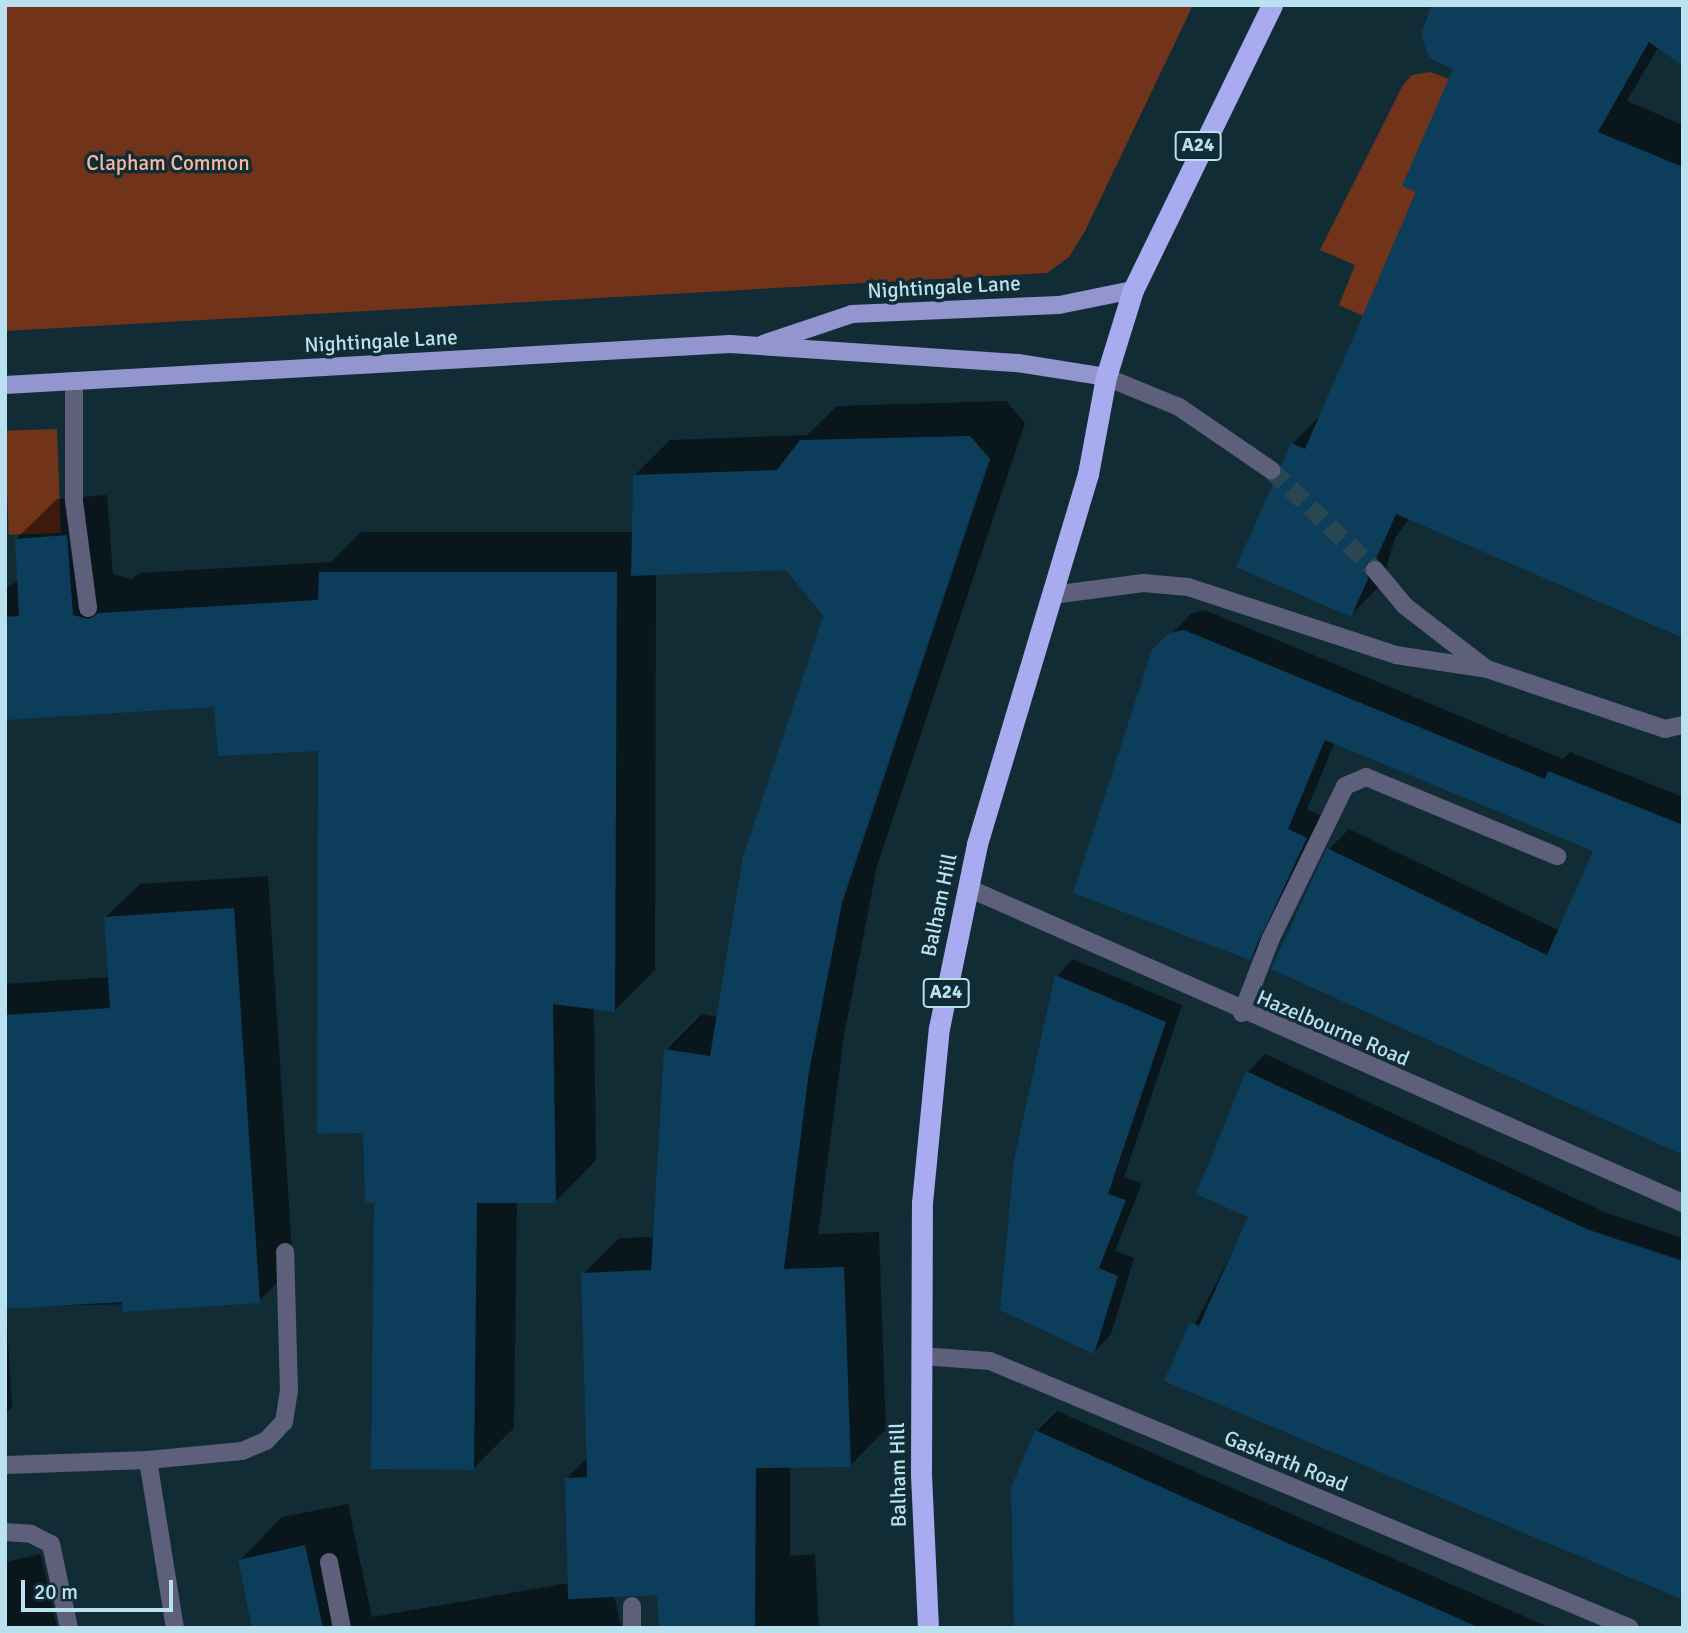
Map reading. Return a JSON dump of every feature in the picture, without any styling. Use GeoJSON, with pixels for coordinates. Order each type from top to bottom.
{"type":"FeatureCollection","features":[{"type":"Feature","properties":{"kind":"highway","name":"A24"},"geometry":{"type":"LineString","coordinates":[[1106,377],[1133,290],[1272,5]]}},
{"type":"Feature","properties":{"kind":"highway","name":"Balham Hill"},"geometry":{"type":"LineString","coordinates":[[928,1628],[921,1356],[930,1109],[939,1028],[968,888],[1088,474],[1106,377]]}},
{"type":"Feature","properties":{"kind":"main road","name":"Nightingale Lane"},"geometry":{"type":"LineString","coordinates":[[760,345],[852,314],[1059,305],[1133,290]]}},
{"type":"Feature","properties":{"kind":"main road","name":"Nightingale Lane"},"geometry":{"type":"LineString","coordinates":[[5,385],[760,345],[815,354],[1018,363],[1106,377]]}},
{"type":"Feature","properties":{"kind":"street"},"geometry":{"type":"LineString","coordinates":[[1106,377],[1179,407],[1271,470]]}},
{"type":"Feature","properties":{"kind":"street"},"geometry":{"type":"LineString","coordinates":[[74,381],[74,500],[88,608]]}},
{"type":"Feature","properties":{"kind":"street"},"geometry":{"type":"LineString","coordinates":[[1375,570],[1405,606],[1487,669]]}},
{"type":"Feature","properties":{"kind":"street"},"geometry":{"type":"LineString","coordinates":[[1052,595],[1143,583],[1188,587],[1396,654],[1487,669],[1665,729],[1683,725]]}},
{"type":"Feature","properties":{"kind":"street"},"geometry":{"type":"LineString","coordinates":[[1242,1013],[1345,786],[1366,777],[1557,856]]}},
{"type":"Feature","properties":{"kind":"street","name":"Hazelbourne Road"},"geometry":{"type":"LineString","coordinates":[[968,888],[1242,1013],[1683,1203]]}},
{"type":"Feature","properties":{"kind":"street"},"geometry":{"type":"LineString","coordinates":[[5,1465],[148,1460],[242,1451],[266,1441],[284,1422],[289,1391],[285,1252]]}},
{"type":"Feature","properties":{"kind":"street","name":"Gaskarth Road"},"geometry":{"type":"LineString","coordinates":[[921,1356],[990,1361],[1630,1628]]}},
{"type":"Feature","properties":{"kind":"street"},"geometry":{"type":"LineString","coordinates":[[148,1460],[175,1628]]}},
{"type":"Feature","properties":{"kind":"street"},"geometry":{"type":"LineString","coordinates":[[5,1532],[32,1534],[51,1544],[69,1628]]}},
{"type":"Feature","properties":{"kind":"street"},"geometry":{"type":"LineString","coordinates":[[329,1562],[342,1628]]}},
{"type":"Feature","properties":{"kind":"street"},"geometry":{"type":"LineString","coordinates":[[632,1605],[632,1628]]}},
{"type":"Feature","properties":{"kind":"green space","name":"Clapham Common"},"geometry":{"type":"Polygon","coordinates":[[[5,5],[1193,5],[1085,231],[1069,257],[1047,273],[5,331],[5,5]]]}},
{"type":"Feature","properties":{"kind":"green space"},"geometry":{"type":"Polygon","coordinates":[[[1430,72],[1449,79],[1416,192],[1363,316],[1339,305],[1355,265],[1320,250],[1403,85],[1412,75],[1430,72]]]}},
{"type":"Feature","properties":{"kind":"green space"},"geometry":{"type":"Polygon","coordinates":[[[57,429],[61,533],[9,535],[5,431],[57,429]]]}},
{"type":"Feature","properties":{"kind":"building"},"geometry":{"type":"Polygon","coordinates":[[[1431,5],[1683,5],[1683,66],[1649,42],[1598,132],[1683,167],[1683,638],[1396,514],[1376,559],[1365,565],[1368,579],[1351,617],[1236,567],[1291,443],[1305,449],[1416,192],[1402,186],[1453,69],[1429,58],[1421,34],[1431,5]]]}},
{"type":"Feature","properties":{"kind":"building"},"geometry":{"type":"Polygon","coordinates":[[[970,436],[990,459],[842,903],[809,1072],[784,1269],[844,1267],[851,1467],[756,1468],[755,1628],[659,1628],[657,1595],[568,1599],[565,1478],[587,1477],[581,1273],[651,1270],[664,1049],[710,1056],[743,856],[823,616],[786,570],[631,576],[633,475],[777,470],[800,440],[970,436]]]}},
{"type":"Feature","properties":{"kind":"building"},"geometry":{"type":"Polygon","coordinates":[[[67,535],[73,615],[89,619],[98,613],[318,600],[319,572],[617,572],[615,1012],[553,1004],[556,1203],[477,1203],[474,1470],[371,1469],[374,1203],[365,1203],[363,1133],[317,1134],[318,751],[218,756],[214,707],[5,720],[5,617],[19,616],[15,539],[67,535]]]}},
{"type":"Feature","properties":{"kind":"building"},"geometry":{"type":"Polygon","coordinates":[[[1184,630],[1545,779],[1548,771],[1683,825],[1683,1155],[1271,969],[1327,848],[1547,955],[1593,851],[1325,740],[1288,829],[1307,838],[1250,960],[1073,893],[1152,650],[1169,633],[1184,630]]]}},
{"type":"Feature","properties":{"kind":"building"},"geometry":{"type":"Polygon","coordinates":[[[234,908],[260,1303],[123,1312],[122,1302],[5,1309],[5,1015],[110,1008],[104,917],[234,908]]]}},
{"type":"Feature","properties":{"kind":"building"},"geometry":{"type":"Polygon","coordinates":[[[1055,975],[1166,1022],[1108,1194],[1126,1200],[1099,1268],[1118,1276],[1094,1354],[1000,1310],[1014,1160],[1055,975]]]}},
{"type":"Feature","properties":{"kind":"building"},"geometry":{"type":"Polygon","coordinates":[[[1246,1071],[1589,1230],[1683,1261],[1683,1600],[1164,1381],[1190,1322],[1199,1326],[1248,1217],[1196,1194],[1246,1071]]]}},
{"type":"Feature","properties":{"kind":"building"},"geometry":{"type":"Polygon","coordinates":[[[1035,1430],[1480,1628],[1014,1628],[1011,1488],[1035,1430]]]}},
{"type":"Feature","properties":{"kind":"building"},"geometry":{"type":"Polygon","coordinates":[[[305,1545],[323,1628],[252,1628],[238,1560],[305,1545]]]}},
{"type":"Feature","properties":{"kind":"tunnel"},"geometry":{"type":"LineString","coordinates":[[1271,470],[1375,570]]}}]}
